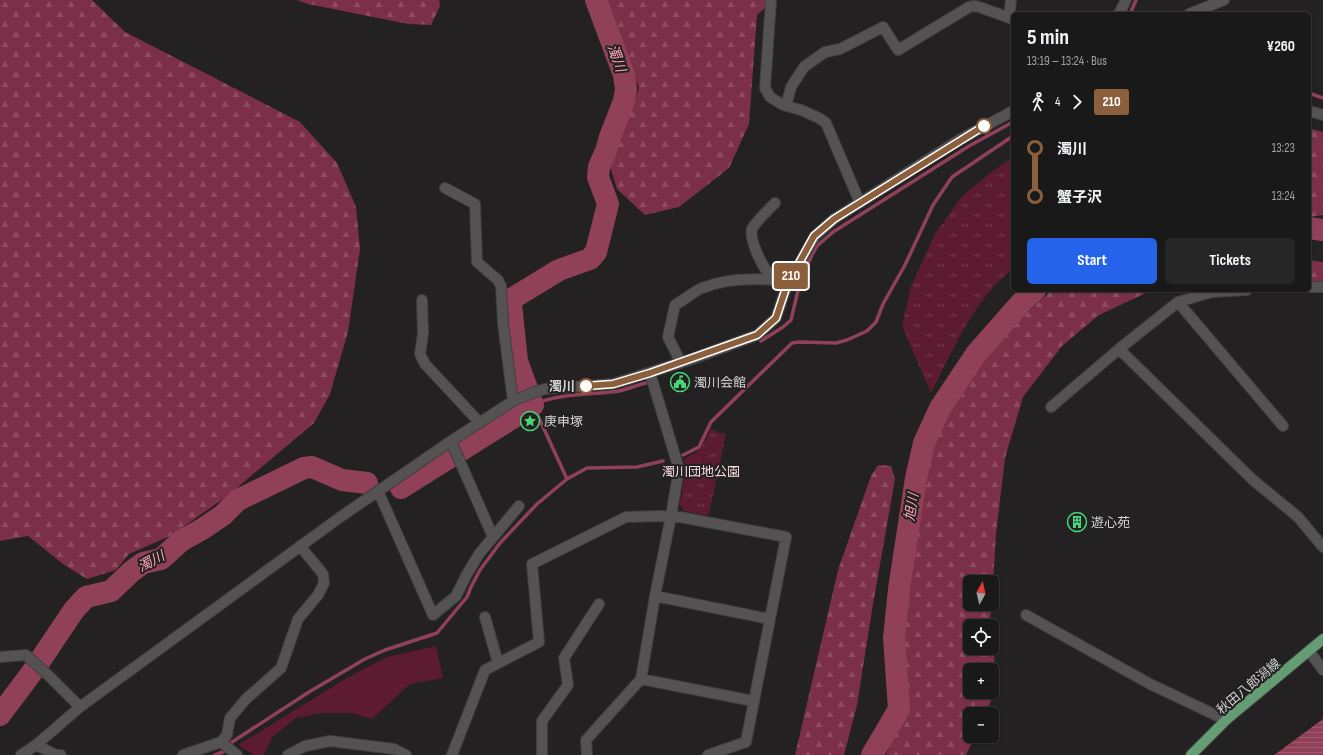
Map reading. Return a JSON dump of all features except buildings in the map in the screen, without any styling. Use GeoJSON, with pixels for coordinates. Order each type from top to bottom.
{"type":"FeatureCollection","features":[{"type":"Feature","properties":{"kind":"main road","name":"秋田八郎潟線"},"geometry":{"type":"LineString","coordinates":[[1191,755],[1226,720],[1323,639]]}},
{"type":"Feature","properties":{"kind":"street"},"geometry":{"type":"LineString","coordinates":[[771,0],[765,88],[770,97],[786,106],[801,110],[819,118],[826,123],[860,203]]}},
{"type":"Feature","properties":{"kind":"street"},"geometry":{"type":"LineString","coordinates":[[786,106],[791,87],[804,67],[825,52],[840,48],[883,27],[898,50],[969,7],[974,6],[1011,19],[1011,0]]}},
{"type":"Feature","properties":{"kind":"street"},"geometry":{"type":"LineString","coordinates":[[1120,12],[1126,0]]}},
{"type":"Feature","properties":{"kind":"street"},"geometry":{"type":"LineString","coordinates":[[1194,12],[1224,0]]}},
{"type":"Feature","properties":{"kind":"street"},"geometry":{"type":"LineString","coordinates":[[21,755],[36,745],[80,707],[300,546],[378,491],[455,449],[480,423],[513,402],[545,389],[613,384],[681,363],[757,335],[776,318],[787,285],[814,236],[834,219],[959,140],[1011,112]]}},
{"type":"Feature","properties":{"kind":"street"},"geometry":{"type":"LineString","coordinates":[[1311,112],[1323,115]]}},
{"type":"Feature","properties":{"kind":"street"},"geometry":{"type":"LineString","coordinates":[[445,188],[475,204],[477,262],[498,280],[501,286],[503,323],[513,402]]}},
{"type":"Feature","properties":{"kind":"street"},"geometry":{"type":"LineString","coordinates":[[774,280],[763,265],[752,240],[752,228],[775,203]]}},
{"type":"Feature","properties":{"kind":"street"},"geometry":{"type":"LineString","coordinates":[[681,363],[668,337],[675,305],[702,288],[726,281],[756,278],[774,280],[787,285]]}},
{"type":"Feature","properties":{"kind":"street"},"geometry":{"type":"LineString","coordinates":[[1311,287],[1323,287]]}},
{"type":"Feature","properties":{"kind":"street"},"geometry":{"type":"LineString","coordinates":[[1051,407],[1119,349],[1178,302],[1212,292]]}},
{"type":"Feature","properties":{"kind":"street"},"geometry":{"type":"LineString","coordinates":[[422,300],[423,333],[420,354],[425,364],[480,423]]}},
{"type":"Feature","properties":{"kind":"street"},"geometry":{"type":"LineString","coordinates":[[1178,302],[1283,426]]}},
{"type":"Feature","properties":{"kind":"street"},"geometry":{"type":"LineString","coordinates":[[1119,349],[1253,480],[1298,517],[1323,547]]}},
{"type":"Feature","properties":{"kind":"street"},"geometry":{"type":"LineString","coordinates":[[587,755],[586,740],[641,679],[679,469],[650,373]]}},
{"type":"Feature","properties":{"kind":"street"},"geometry":{"type":"LineString","coordinates":[[455,449],[494,537]]}},
{"type":"Feature","properties":{"kind":"street"},"geometry":{"type":"LineString","coordinates":[[378,491],[433,615],[456,596],[478,554],[519,506]]}},
{"type":"Feature","properties":{"kind":"street"},"geometry":{"type":"LineString","coordinates":[[452,755],[485,670],[539,642],[532,564],[626,517],[671,516],[786,537],[746,742],[708,755]]}},
{"type":"Feature","properties":{"kind":"street"},"geometry":{"type":"LineString","coordinates":[[183,755],[228,748],[227,735],[230,718],[246,699],[281,668],[298,619],[318,595],[324,583],[323,574],[300,546]]}},
{"type":"Feature","properties":{"kind":"street"},"geometry":{"type":"LineString","coordinates":[[655,596],[770,619]]}},
{"type":"Feature","properties":{"kind":"street"},"geometry":{"type":"LineString","coordinates":[[542,755],[542,721],[568,685],[564,658],[599,604]]}},
{"type":"Feature","properties":{"kind":"street"},"geometry":{"type":"LineString","coordinates":[[1026,615],[1150,684],[1226,720]]}},
{"type":"Feature","properties":{"kind":"street"},"geometry":{"type":"LineString","coordinates":[[485,617],[498,664]]}},
{"type":"Feature","properties":{"kind":"street"},"geometry":{"type":"LineString","coordinates":[[1309,651],[1323,670]]}},
{"type":"Feature","properties":{"kind":"street"},"geometry":{"type":"LineString","coordinates":[[0,656],[26,655],[80,707]]}},
{"type":"Feature","properties":{"kind":"street"},"geometry":{"type":"LineString","coordinates":[[641,679],[753,701]]}},
{"type":"Feature","properties":{"kind":"street"},"geometry":{"type":"LineString","coordinates":[[288,755],[305,746],[330,741],[394,749],[406,755]]}},
{"type":"Feature","properties":{"kind":"street"},"geometry":{"type":"LineString","coordinates":[[36,745],[56,755],[60,755]]}},
{"type":"Feature","properties":{"kind":"green space"},"geometry":{"type":"Polygon","coordinates":[[[0,0],[92,0],[125,32],[300,122],[337,163],[356,207],[360,249],[348,332],[330,394],[314,423],[226,497],[170,536],[129,554],[116,570],[87,579],[63,564],[28,536],[0,541],[0,0]]]}},
{"type":"Feature","properties":{"kind":"green space"},"geometry":{"type":"Polygon","coordinates":[[[297,0],[439,0],[440,6],[431,25],[408,24],[308,4],[297,0]]]}},
{"type":"Feature","properties":{"kind":"green space"},"geometry":{"type":"Polygon","coordinates":[[[605,0],[774,0],[757,15],[749,124],[729,168],[679,207],[645,215],[617,189],[610,166],[639,88],[605,0]]]}},
{"type":"Feature","properties":{"kind":"green space"},"geometry":{"type":"Polygon","coordinates":[[[1311,129],[1323,132],[1323,215],[1311,217],[1311,129]]]}},
{"type":"Feature","properties":{"kind":"green space"},"geometry":{"type":"Polygon","coordinates":[[[1011,158],[1011,271],[987,294],[976,310],[956,343],[931,393],[902,326],[911,286],[935,234],[963,195],[1011,158]]]}},
{"type":"Feature","properties":{"kind":"green space"},"geometry":{"type":"Polygon","coordinates":[[[1311,260],[1323,262],[1323,283],[1311,282],[1311,260]]]}},
{"type":"Feature","properties":{"kind":"green space"},"geometry":{"type":"Polygon","coordinates":[[[1050,292],[1149,292],[1099,315],[1062,346],[1023,397],[1005,458],[996,534],[994,575],[963,575],[963,611],[991,611],[990,619],[963,619],[963,655],[994,655],[994,663],[963,663],[963,699],[992,699],[988,707],[963,707],[963,743],[972,743],[966,755],[886,755],[903,715],[905,615],[912,552],[924,471],[932,439],[978,361],[1007,331],[1050,292]]]}},
{"type":"Feature","properties":{"kind":"green space","name":"濁川団地公園"},"geometry":{"type":"Polygon","coordinates":[[[711,429],[726,434],[709,514],[706,515],[684,511],[680,504],[686,467],[684,459],[701,447],[711,429]]]}},
{"type":"Feature","properties":{"kind":"green space"},"geometry":{"type":"Polygon","coordinates":[[[878,465],[891,466],[895,479],[857,705],[844,755],[795,755],[838,570],[871,476],[878,465]]]}},
{"type":"Feature","properties":{"kind":"green space"},"geometry":{"type":"Polygon","coordinates":[[[436,646],[443,678],[410,684],[372,719],[351,713],[321,713],[296,718],[272,737],[264,755],[254,755],[238,745],[347,678],[387,657],[436,646]]]}},
{"type":"Feature","properties":{"kind":"shaded area"},"geometry":{"type":"Polygon","coordinates":[[[1323,719],[1323,755],[1274,755],[1277,753],[1323,719]]]}},
{"type":"Feature","properties":{"kind":"waterway","name":"濁川"},"geometry":{"type":"LineString","coordinates":[[401,488],[533,405],[517,361],[511,304],[513,298],[559,270],[590,259],[596,252],[608,204],[598,177],[599,167],[624,101],[626,89],[624,75],[596,0]]}},
{"type":"Feature","properties":{"kind":"waterway"},"geometry":{"type":"LineString","coordinates":[[1131,12],[1136,0]]}},
{"type":"Feature","properties":{"kind":"waterway"},"geometry":{"type":"LineString","coordinates":[[1311,94],[1323,98]]}},
{"type":"Feature","properties":{"kind":"waterway"},"geometry":{"type":"LineString","coordinates":[[761,341],[791,320],[800,282],[811,257],[817,246],[833,232],[969,146],[1011,123]]}},
{"type":"Feature","properties":{"kind":"waterway"},"geometry":{"type":"LineString","coordinates":[[683,455],[699,447],[711,422],[792,343],[836,343],[867,331],[876,322],[883,304],[905,265],[933,205],[952,177],[1011,137]]}},
{"type":"Feature","properties":{"kind":"waterway","name":"旭川"},"geometry":{"type":"LineString","coordinates":[[1311,228],[1323,230]]}},
{"type":"Feature","properties":{"kind":"waterway","name":"旭川"},"geometry":{"type":"LineString","coordinates":[[872,755],[899,709],[894,638],[899,589],[916,478],[924,443],[940,408],[976,354],[1020,304],[1033,292]]}},
{"type":"Feature","properties":{"kind":"waterway"},"geometry":{"type":"LineString","coordinates":[[567,479],[533,405],[553,398],[619,391],[646,383]]}},
{"type":"Feature","properties":{"kind":"waterway"},"geometry":{"type":"LineString","coordinates":[[215,755],[223,752],[232,742],[309,692],[365,659],[385,650],[437,633],[467,597],[480,570],[500,543],[537,504],[567,479],[587,468],[637,467],[663,461]]}},
{"type":"Feature","properties":{"kind":"waterway","name":"濁川"},"geometry":{"type":"LineString","coordinates":[[0,715],[33,671],[74,610],[86,597],[111,591],[132,571],[143,563],[161,559],[181,541],[223,515],[238,500],[304,468],[312,467],[342,480],[367,483]]}},
{"type":"Feature","properties":{"kind":"bus line","name":"210"},"geometry":{"type":"LineString","coordinates":[[586,386],[613,384],[650,373],[757,335],[776,318],[787,285],[814,236],[834,219],[959,140],[984,126]]}},
{"type":"Feature","properties":{"kind":"place","name":"濁川会館"},"geometry":{"type":"Point","coordinates":[680,382]}},
{"type":"Feature","properties":{"kind":"place","name":"濁川"},"geometry":{"type":"Point","coordinates":[586,386]}},
{"type":"Feature","properties":{"kind":"place","name":"庚申塚"},"geometry":{"type":"Point","coordinates":[530,421]}},
{"type":"Feature","properties":{"kind":"place","name":"遊心苑"},"geometry":{"type":"Point","coordinates":[1077,522]}}]}
